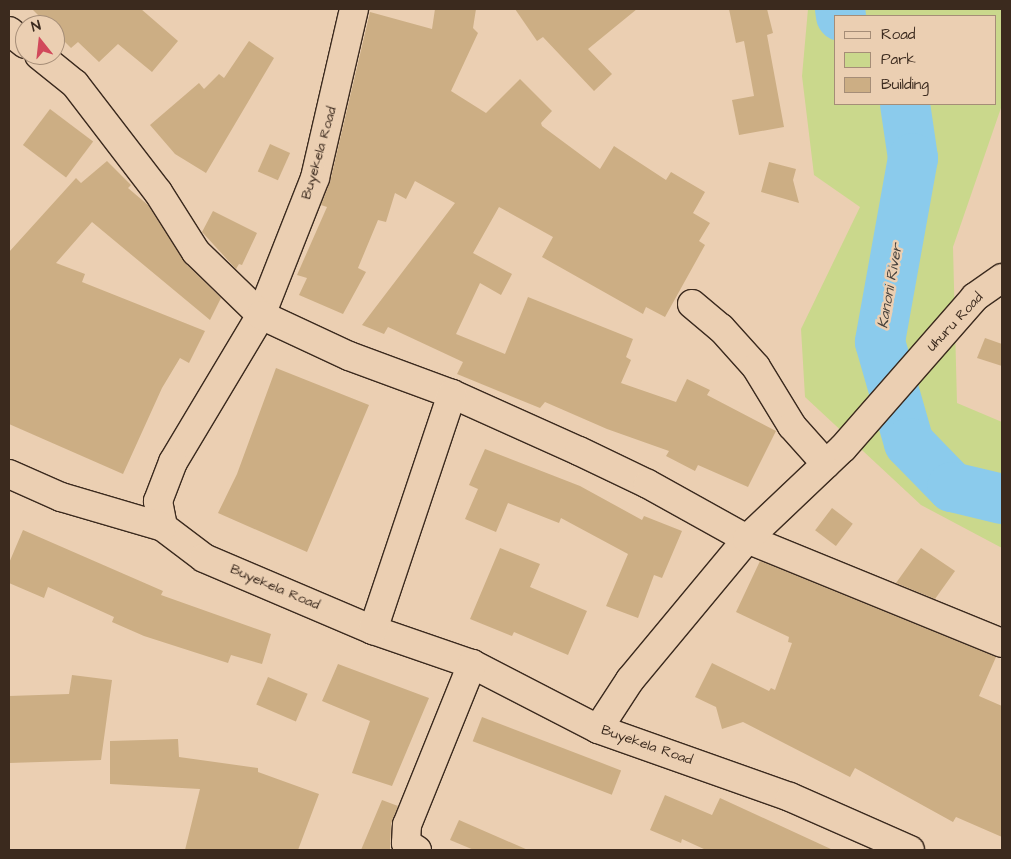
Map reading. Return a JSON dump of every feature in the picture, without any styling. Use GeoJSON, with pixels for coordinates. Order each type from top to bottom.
{"type":"FeatureCollection","features":[{"type":"Feature","properties":{"kind":"street","name":"Buyekela Road"},"geometry":{"type":"LineString","coordinates":[[354,9],[315,178],[261,315],[172,462],[158,501],[163,527],[204,558],[374,630],[472,664],[598,729],[790,797],[910,850]]}},
{"type":"Feature","properties":{"kind":"street"},"geometry":{"type":"LineString","coordinates":[[51,65],[75,84],[158,192],[196,252],[261,315],[349,356],[452,394],[639,480],[747,540],[1002,643]]}},
{"type":"Feature","properties":{"kind":"street","name":"Uhuru Road"},"geometry":{"type":"LineString","coordinates":[[598,729],[630,680],[747,540],[834,456],[975,297],[1002,278]]}},
{"type":"Feature","properties":{"kind":"street"},"geometry":{"type":"LineString","coordinates":[[692,304],[721,328],[756,367],[792,426],[834,456]]}},
{"type":"Feature","properties":{"kind":"street"},"geometry":{"type":"LineString","coordinates":[[374,630],[452,394]]}},
{"type":"Feature","properties":{"kind":"street"},"geometry":{"type":"LineString","coordinates":[[9,474],[61,497],[163,527]]}},
{"type":"Feature","properties":{"kind":"street"},"geometry":{"type":"LineString","coordinates":[[417,850],[406,843],[407,825],[472,664]]}},
{"type":"Feature","properties":{"kind":"green space"},"geometry":{"type":"Polygon","coordinates":[[[808,9],[1002,9],[1002,105],[953,247],[957,403],[1002,422],[1002,548],[921,505],[805,397],[801,329],[860,207],[814,175],[802,76],[808,9]]]}},
{"type":"Feature","properties":{"kind":"building"},"geometry":{"type":"Polygon","coordinates":[[[32,9],[141,9],[178,41],[152,72],[118,44],[99,62],[78,42],[71,48],[65,42],[65,15],[38,15],[32,9]]]}},
{"type":"Feature","properties":{"kind":"building"},"geometry":{"type":"Polygon","coordinates":[[[435,9],[476,9],[473,28],[478,33],[451,91],[486,113],[520,79],[552,111],[541,123],[542,126],[600,169],[614,146],[666,180],[671,172],[705,192],[693,213],[710,223],[699,241],[705,245],[665,317],[646,307],[643,314],[542,257],[553,237],[499,207],[473,253],[512,274],[501,295],[480,283],[456,334],[505,354],[528,297],[633,339],[626,357],[631,360],[621,383],[676,402],[687,379],[710,390],[707,395],[776,431],[748,487],[698,465],[695,471],[666,456],[669,451],[607,429],[545,402],[540,408],[457,374],[463,362],[388,327],[384,334],[362,325],[455,203],[415,181],[406,199],[395,193],[386,222],[378,220],[358,268],[366,272],[343,314],[299,295],[307,278],[297,275],[327,207],[321,205],[330,182],[370,12],[432,29],[435,9]]]}},
{"type":"Feature","properties":{"kind":"building"},"geometry":{"type":"Polygon","coordinates":[[[515,9],[637,9],[588,49],[612,74],[594,91],[543,37],[537,41],[515,9]]]}},
{"type":"Feature","properties":{"kind":"building"},"geometry":{"type":"Polygon","coordinates":[[[729,9],[767,9],[773,33],[767,35],[784,127],[739,135],[732,100],[754,96],[744,41],[736,43],[729,9]]]}},
{"type":"Feature","properties":{"kind":"building"},"geometry":{"type":"Polygon","coordinates":[[[249,41],[274,58],[206,173],[175,154],[150,125],[199,83],[204,89],[219,74],[224,78],[249,41]]]}},
{"type":"Feature","properties":{"kind":"building"},"geometry":{"type":"Polygon","coordinates":[[[50,109],[93,141],[66,177],[23,145],[50,109]]]}},
{"type":"Feature","properties":{"kind":"building"},"geometry":{"type":"Polygon","coordinates":[[[270,144],[290,153],[278,180],[258,171],[270,144]]]}},
{"type":"Feature","properties":{"kind":"building"},"geometry":{"type":"Polygon","coordinates":[[[107,161],[131,185],[128,188],[148,205],[185,263],[221,298],[210,320],[92,222],[56,263],[85,274],[82,282],[205,331],[189,363],[180,358],[162,388],[123,474],[9,424],[9,252],[76,178],[81,183],[107,161]]]}},
{"type":"Feature","properties":{"kind":"building"},"geometry":{"type":"Polygon","coordinates":[[[769,162],[796,169],[793,180],[799,203],[761,192],[769,162]]]}},
{"type":"Feature","properties":{"kind":"building"},"geometry":{"type":"Polygon","coordinates":[[[213,211],[257,233],[242,265],[239,264],[236,269],[202,232],[213,211]]]}},
{"type":"Feature","properties":{"kind":"building"},"geometry":{"type":"Polygon","coordinates":[[[985,338],[1002,344],[1002,366],[977,358],[985,338]]]}},
{"type":"Feature","properties":{"kind":"building"},"geometry":{"type":"Polygon","coordinates":[[[276,368],[369,405],[307,552],[218,513],[237,474],[276,368]]]}},
{"type":"Feature","properties":{"kind":"building"},"geometry":{"type":"Polygon","coordinates":[[[485,449],[580,486],[642,520],[644,516],[682,531],[662,578],[654,575],[638,618],[606,606],[628,554],[561,518],[559,523],[508,503],[496,532],[465,519],[478,489],[469,485],[485,449]]]}},
{"type":"Feature","properties":{"kind":"building"},"geometry":{"type":"Polygon","coordinates":[[[832,508],[853,524],[836,546],[815,530],[832,508]]]}},
{"type":"Feature","properties":{"kind":"building"},"geometry":{"type":"Polygon","coordinates":[[[23,530],[163,591],[161,595],[271,634],[262,664],[231,655],[228,663],[144,636],[112,622],[114,617],[48,587],[44,598],[9,583],[9,563],[23,530]]]}},
{"type":"Feature","properties":{"kind":"building"},"geometry":{"type":"Polygon","coordinates":[[[500,548],[540,564],[530,587],[587,611],[568,655],[514,632],[512,636],[470,619],[500,548]]]}},
{"type":"Feature","properties":{"kind":"building"},"geometry":{"type":"Polygon","coordinates":[[[921,548],[955,571],[935,599],[896,583],[921,548]]]}},
{"type":"Feature","properties":{"kind":"building"},"geometry":{"type":"Polygon","coordinates":[[[760,561],[996,657],[979,696],[1002,706],[1002,837],[956,817],[953,822],[855,768],[850,777],[743,722],[722,729],[716,707],[695,697],[712,663],[769,691],[771,688],[775,690],[792,643],[788,642],[789,637],[736,612],[760,561]]]}},
{"type":"Feature","properties":{"kind":"building"},"geometry":{"type":"Polygon","coordinates":[[[338,664],[429,698],[392,786],[352,773],[370,721],[322,701],[338,664]]]}},
{"type":"Feature","properties":{"kind":"building"},"geometry":{"type":"Polygon","coordinates":[[[72,675],[112,680],[101,760],[9,763],[9,696],[69,694],[72,675]]]}},
{"type":"Feature","properties":{"kind":"building"},"geometry":{"type":"Polygon","coordinates":[[[268,677],[308,694],[296,721],[256,705],[268,677]]]}},
{"type":"Feature","properties":{"kind":"building"},"geometry":{"type":"Polygon","coordinates":[[[482,717],[621,770],[612,795],[473,741],[482,717]]]}},
{"type":"Feature","properties":{"kind":"building"},"geometry":{"type":"Polygon","coordinates":[[[178,739],[179,757],[258,768],[258,772],[319,794],[298,850],[185,850],[200,789],[110,784],[110,741],[178,739]]]}},
{"type":"Feature","properties":{"kind":"building"},"geometry":{"type":"Polygon","coordinates":[[[665,795],[712,815],[720,798],[833,850],[706,850],[682,839],[681,843],[650,830],[665,795]]]}},
{"type":"Feature","properties":{"kind":"building"},"geometry":{"type":"Polygon","coordinates":[[[382,800],[398,806],[391,824],[390,850],[361,850],[382,800]]]}},
{"type":"Feature","properties":{"kind":"building"},"geometry":{"type":"Polygon","coordinates":[[[459,820],[528,850],[474,850],[450,840],[459,820]]]}},
{"type":"Feature","properties":{"kind":"waterway","name":"Kanoni River"},"geometry":{"type":"LineString","coordinates":[[840,9],[841,15]]}},
{"type":"Feature","properties":{"kind":"waterway","name":"Kanoni River"},"geometry":{"type":"LineString","coordinates":[[905,105],[913,158],[880,342],[909,443],[952,487],[1002,499]]}}]}
